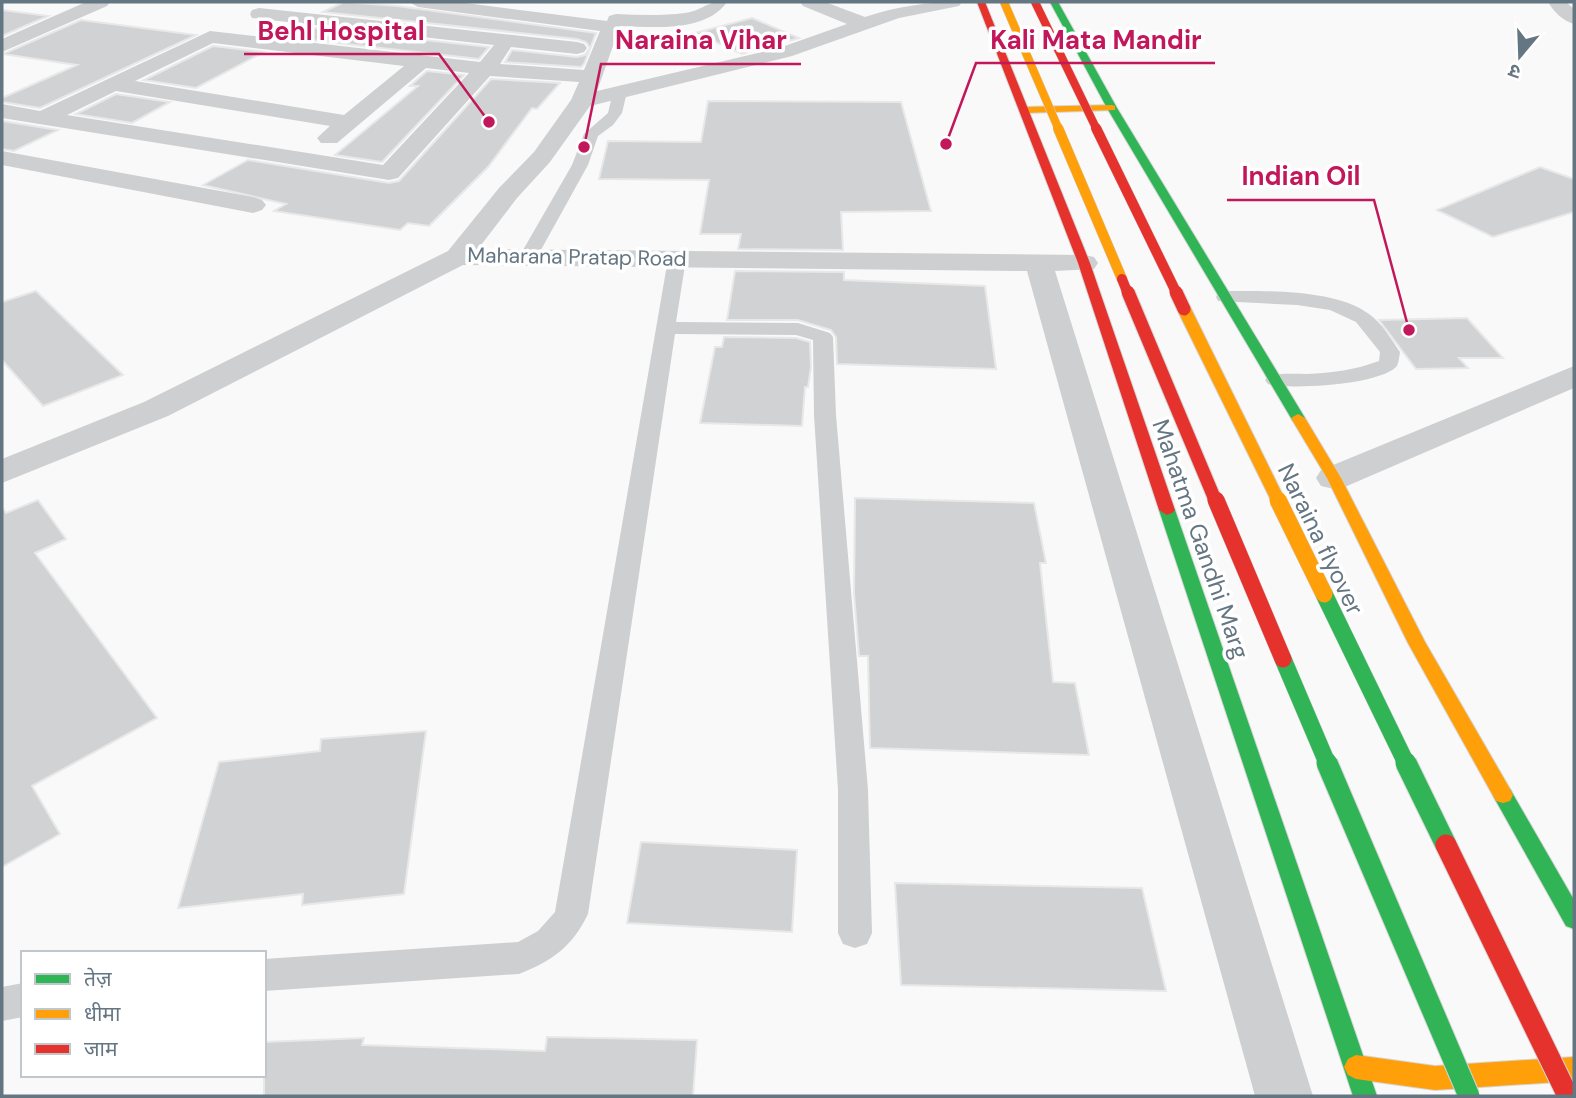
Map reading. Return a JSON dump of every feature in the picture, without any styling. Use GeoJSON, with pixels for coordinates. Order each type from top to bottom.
{"type":"FeatureCollection","features":[{"type":"Feature","properties":{"kind":"main road","name":"Mahatma Gandhi Marg"},"geometry":{"type":"LineString","coordinates":[[981,2],[1084,264],[1365,1096]]}},
{"type":"Feature","properties":{"kind":"main road"},"geometry":{"type":"LineString","coordinates":[[1004,2],[1469,1096]]}},
{"type":"Feature","properties":{"kind":"main road","name":"Naraina flyover"},"geometry":{"type":"LineString","coordinates":[[1035,2],[1568,1096]]}},
{"type":"Feature","properties":{"kind":"main road"},"geometry":{"type":"LineString","coordinates":[[1055,2],[1112,108],[1334,478],[1417,643],[1574,919]]}},
{"type":"Feature","properties":{"kind":"main road"},"geometry":{"type":"LineString","coordinates":[[1024,110],[1112,108]]}},
{"type":"Feature","properties":{"kind":"main road"},"geometry":{"type":"LineString","coordinates":[[1356,1067],[1435,1078],[1574,1069]]}},
{"type":"Feature","properties":{"kind":"street"},"geometry":{"type":"LineString","coordinates":[[2,46],[101,2]]}},
{"type":"Feature","properties":{"kind":"street"},"geometry":{"type":"LineString","coordinates":[[43,118],[284,2]]}},
{"type":"Feature","properties":{"kind":"street"},"geometry":{"type":"LineString","coordinates":[[418,2],[613,23],[687,18],[710,12],[718,2]]}},
{"type":"Feature","properties":{"kind":"street","name":"Maharana Pratap Road"},"geometry":{"type":"LineString","coordinates":[[458,257],[508,193],[542,157],[582,101],[613,23],[626,2]]}},
{"type":"Feature","properties":{"kind":"street"},"geometry":{"type":"LineString","coordinates":[[809,2],[865,24]]}},
{"type":"Feature","properties":{"kind":"street"},"geometry":{"type":"LineString","coordinates":[[582,101],[785,52],[895,13],[953,2]]}},
{"type":"Feature","properties":{"kind":"street"},"geometry":{"type":"LineString","coordinates":[[1557,2],[1574,18]]}},
{"type":"Feature","properties":{"kind":"street"},"geometry":{"type":"LineString","coordinates":[[258,14],[576,48]]}},
{"type":"Feature","properties":{"kind":"street"},"geometry":{"type":"LineString","coordinates":[[210,37],[485,69],[593,77]]}},
{"type":"Feature","properties":{"kind":"street"},"geometry":{"type":"LineString","coordinates":[[2,111],[389,173],[508,42]]}},
{"type":"Feature","properties":{"kind":"street"},"geometry":{"type":"LineString","coordinates":[[303,159],[422,61]]}},
{"type":"Feature","properties":{"kind":"street"},"geometry":{"type":"LineString","coordinates":[[113,85],[348,122]]}},
{"type":"Feature","properties":{"kind":"street"},"geometry":{"type":"LineString","coordinates":[[65,170],[136,133]]}},
{"type":"Feature","properties":{"kind":"street"},"geometry":{"type":"LineString","coordinates":[[2,158],[254,205]]}},
{"type":"Feature","properties":{"kind":"street"},"geometry":{"type":"LineString","coordinates":[[2,472],[156,408],[458,257]]}},
{"type":"Feature","properties":{"kind":"street","name":"Maharana Pratap Road"},"geometry":{"type":"LineString","coordinates":[[458,257],[1084,264]]}},
{"type":"Feature","properties":{"kind":"street"},"geometry":{"type":"LineString","coordinates":[[1039,263],[1284,1096]]}},
{"type":"Feature","properties":{"kind":"street"},"geometry":{"type":"LineString","coordinates":[[1334,478],[1574,376]]}},
{"type":"Feature","properties":{"kind":"lane"},"geometry":{"type":"LineString","coordinates":[[528,257],[580,165],[591,134],[607,126],[614,114],[620,92]]}},
{"type":"Feature","properties":{"kind":"lane"},"geometry":{"type":"LineString","coordinates":[[266,975],[519,958],[543,949],[562,932],[571,914],[677,259]]}},
{"type":"Feature","properties":{"kind":"lane"},"geometry":{"type":"LineString","coordinates":[[1225,297],[1291,299],[1332,305],[1361,317],[1378,334],[1390,352],[1388,365],[1371,372],[1338,379],[1275,380]]}},
{"type":"Feature","properties":{"kind":"lane"},"geometry":{"type":"LineString","coordinates":[[666,328],[798,329],[823,337],[825,415],[853,790],[855,933]]}},
{"type":"Feature","properties":{"kind":"lane"},"geometry":{"type":"LineString","coordinates":[[2,1004],[21,1000]]}},
{"type":"Feature","properties":{"kind":"building"},"geometry":{"type":"Polygon","coordinates":[[[344,2],[397,6],[596,33],[584,64],[581,67],[505,62],[512,50],[577,57],[585,55],[590,48],[586,42],[577,39],[323,12],[344,2]]]}},
{"type":"Feature","properties":{"kind":"building"},"geometry":{"type":"Polygon","coordinates":[[[2,10],[48,16],[2,36],[2,10]]]}},
{"type":"Feature","properties":{"kind":"building"},"geometry":{"type":"Polygon","coordinates":[[[752,18],[799,38],[742,54],[695,33],[752,18]]]}},
{"type":"Feature","properties":{"kind":"building"},"geometry":{"type":"Polygon","coordinates":[[[81,20],[196,35],[40,108],[2,102],[2,98],[77,65],[3,54],[81,20]]]}},
{"type":"Feature","properties":{"kind":"building"},"geometry":{"type":"Polygon","coordinates":[[[296,26],[489,47],[479,59],[275,36],[296,26]]]}},
{"type":"Feature","properties":{"kind":"building"},"geometry":{"type":"Polygon","coordinates":[[[213,46],[264,52],[196,88],[144,80],[213,46]]]}},
{"type":"Feature","properties":{"kind":"building"},"geometry":{"type":"Polygon","coordinates":[[[427,71],[464,75],[382,162],[335,155],[418,86],[410,86],[427,71]]]}},
{"type":"Feature","properties":{"kind":"building"},"geometry":{"type":"Polygon","coordinates":[[[491,79],[560,83],[537,109],[532,108],[488,167],[429,226],[408,223],[400,230],[274,211],[286,204],[203,185],[248,160],[389,183],[399,181],[491,79]]]}},
{"type":"Feature","properties":{"kind":"building"},"geometry":{"type":"Polygon","coordinates":[[[116,94],[170,102],[132,123],[76,114],[116,94]]]}},
{"type":"Feature","properties":{"kind":"building"},"geometry":{"type":"Polygon","coordinates":[[[708,101],[901,102],[931,211],[841,212],[843,250],[738,249],[741,234],[700,234],[709,180],[599,179],[608,141],[701,142],[708,101]]]}},
{"type":"Feature","properties":{"kind":"building"},"geometry":{"type":"Polygon","coordinates":[[[2,121],[58,130],[14,151],[2,149],[2,121]]]}},
{"type":"Feature","properties":{"kind":"building"},"geometry":{"type":"Polygon","coordinates":[[[1540,167],[1574,179],[1574,212],[1493,237],[1437,210],[1540,167]]]}},
{"type":"Feature","properties":{"kind":"building"},"geometry":{"type":"Polygon","coordinates":[[[735,271],[844,272],[844,280],[985,286],[996,369],[837,364],[836,337],[831,330],[798,320],[727,320],[735,271]]]}},
{"type":"Feature","properties":{"kind":"building"},"geometry":{"type":"Polygon","coordinates":[[[36,291],[123,375],[43,406],[2,360],[2,302],[36,291]]]}},
{"type":"Feature","properties":{"kind":"building"},"geometry":{"type":"Polygon","coordinates":[[[1467,318],[1503,358],[1459,358],[1468,368],[1416,369],[1379,320],[1467,318]]]}},
{"type":"Feature","properties":{"kind":"building"},"geometry":{"type":"Polygon","coordinates":[[[724,337],[796,338],[810,342],[811,367],[808,387],[805,387],[802,426],[700,423],[715,347],[722,347],[724,337]]]}},
{"type":"Feature","properties":{"kind":"building"},"geometry":{"type":"Polygon","coordinates":[[[855,498],[1034,503],[1046,563],[1040,563],[1053,682],[1075,683],[1089,755],[870,748],[868,656],[859,656],[854,593],[855,498]]]}},
{"type":"Feature","properties":{"kind":"building"},"geometry":{"type":"Polygon","coordinates":[[[38,500],[66,539],[35,553],[157,718],[32,786],[60,834],[2,867],[2,507],[6,513],[38,500]]]}},
{"type":"Feature","properties":{"kind":"building"},"geometry":{"type":"Polygon","coordinates":[[[426,731],[404,894],[302,905],[303,894],[178,908],[219,762],[320,751],[321,739],[426,731]]]}},
{"type":"Feature","properties":{"kind":"building"},"geometry":{"type":"Polygon","coordinates":[[[641,842],[797,850],[792,932],[627,923],[641,842]]]}},
{"type":"Feature","properties":{"kind":"building"},"geometry":{"type":"Polygon","coordinates":[[[895,883],[1142,888],[1166,991],[901,985],[895,883]]]}},
{"type":"Feature","properties":{"kind":"building"},"geometry":{"type":"Polygon","coordinates":[[[547,1037],[697,1040],[693,1096],[264,1096],[266,1042],[364,1038],[362,1045],[545,1051],[547,1037]]]}},
{"type":"Feature","properties":{"kind":"traffic: fast"},"geometry":{"type":"LineString","coordinates":[[1054,2],[1112,108],[1298,418]]}},
{"type":"Feature","properties":{"kind":"traffic: fast"},"geometry":{"type":"LineString","coordinates":[[1167,510],[1365,1096]]}},
{"type":"Feature","properties":{"kind":"traffic: fast"},"geometry":{"type":"LineString","coordinates":[[1324,594],[1446,845]]}},
{"type":"Feature","properties":{"kind":"traffic: fast"},"geometry":{"type":"LineString","coordinates":[[1283,659],[1469,1096]]}},
{"type":"Feature","properties":{"kind":"traffic: fast"},"geometry":{"type":"LineString","coordinates":[[1503,795],[1574,919]]}},
{"type":"Feature","properties":{"kind":"traffic: slow"},"geometry":{"type":"LineString","coordinates":[[1004,2],[1122,279]]}},
{"type":"Feature","properties":{"kind":"traffic: slow"},"geometry":{"type":"LineString","coordinates":[[1024,110],[1112,108]]}},
{"type":"Feature","properties":{"kind":"traffic: slow"},"geometry":{"type":"LineString","coordinates":[[1184,309],[1324,594]]}},
{"type":"Feature","properties":{"kind":"traffic: slow"},"geometry":{"type":"LineString","coordinates":[[1298,418],[1334,478],[1417,643],[1503,795]]}},
{"type":"Feature","properties":{"kind":"traffic: slow"},"geometry":{"type":"LineString","coordinates":[[1356,1067],[1435,1078],[1574,1069]]}},
{"type":"Feature","properties":{"kind":"traffic: jam"},"geometry":{"type":"LineString","coordinates":[[981,2],[1084,263],[1167,510]]}},
{"type":"Feature","properties":{"kind":"traffic: jam"},"geometry":{"type":"LineString","coordinates":[[1035,2],[1184,309]]}},
{"type":"Feature","properties":{"kind":"traffic: jam"},"geometry":{"type":"LineString","coordinates":[[1122,279],[1283,659]]}},
{"type":"Feature","properties":{"kind":"traffic: jam"},"geometry":{"type":"LineString","coordinates":[[1446,845],[1568,1096]]}},
{"type":"Feature","properties":{"kind":"place","name":"Behl Hospital"},"geometry":{"type":"Point","coordinates":[489,122]}},
{"type":"Feature","properties":{"kind":"place","name":"Kali Mata Mandir"},"geometry":{"type":"Point","coordinates":[946,144]}},
{"type":"Feature","properties":{"kind":"place","name":"Naraina Vihar"},"geometry":{"type":"Point","coordinates":[584,147]}},
{"type":"Feature","properties":{"kind":"place","name":"Indian Oil"},"geometry":{"type":"Point","coordinates":[1409,330]}}]}
